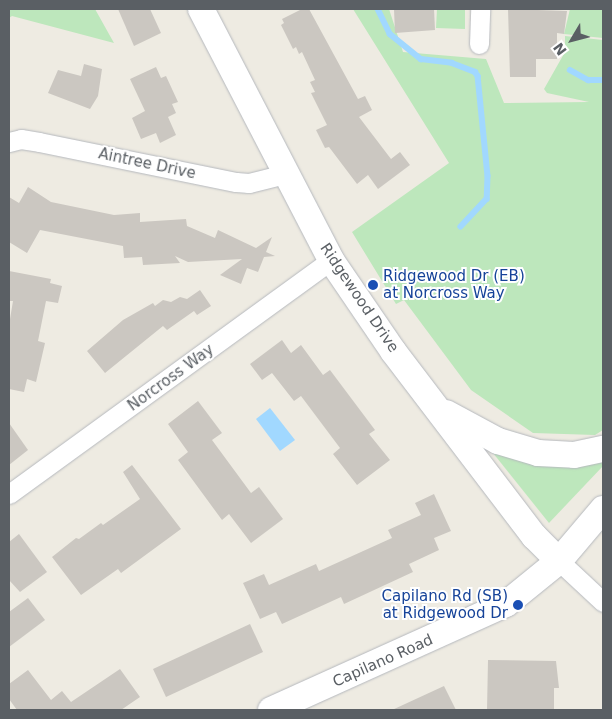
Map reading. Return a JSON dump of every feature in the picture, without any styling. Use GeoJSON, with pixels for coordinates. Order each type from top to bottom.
{"type":"FeatureCollection","features":[{"type":"Feature","properties":{"kind":"main road","name":"Ridgewood Drive"},"geometry":{"type":"LineString","coordinates":[[201,9],[331,260],[393,351],[534,536],[559,561]]}},
{"type":"Feature","properties":{"kind":"main road"},"geometry":{"type":"LineString","coordinates":[[439,410],[498,441],[538,453],[574,455],[603,449]]}},
{"type":"Feature","properties":{"kind":"main road","name":"Capilano Road"},"geometry":{"type":"LineString","coordinates":[[271,710],[493,611],[524,593],[559,561],[603,508]]}},
{"type":"Feature","properties":{"kind":"street"},"geometry":{"type":"LineString","coordinates":[[479,44],[480,9]]}},
{"type":"Feature","properties":{"kind":"street","name":"Aintree Drive"},"geometry":{"type":"LineString","coordinates":[[9,142],[21,139],[39,142],[236,182],[249,183],[285,174]]}},
{"type":"Feature","properties":{"kind":"street","name":"Norcross Way"},"geometry":{"type":"LineString","coordinates":[[9,494],[331,260]]}},
{"type":"Feature","properties":{"kind":"street"},"geometry":{"type":"LineString","coordinates":[[559,561],[603,602]]}},
{"type":"Feature","properties":{"kind":"green space"},"geometry":{"type":"Polygon","coordinates":[[[9,9],[95,9],[114,43],[12,16],[9,18],[9,9]]]}},
{"type":"Feature","properties":{"kind":"green space"},"geometry":{"type":"Polygon","coordinates":[[[353,9],[389,9],[403,52],[486,59],[504,103],[589,102],[547,93],[544,89],[565,52],[565,36],[603,40],[603,430],[595,435],[533,433],[471,390],[404,300],[396,304],[352,232],[449,163],[353,9]]]}},
{"type":"Feature","properties":{"kind":"green space"},"geometry":{"type":"Polygon","coordinates":[[[437,9],[465,9],[465,29],[436,28],[437,9]]]}},
{"type":"Feature","properties":{"kind":"green space"},"geometry":{"type":"Polygon","coordinates":[[[570,9],[603,9],[603,38],[564,34],[570,9]]]}},
{"type":"Feature","properties":{"kind":"green space"},"geometry":{"type":"Polygon","coordinates":[[[481,438],[603,460],[603,466],[549,523],[481,438]]]}},
{"type":"Feature","properties":{"kind":"water"},"geometry":{"type":"Polygon","coordinates":[[[270,408],[295,440],[280,451],[256,419],[270,408]]]}},
{"type":"Feature","properties":{"kind":"building"},"geometry":{"type":"Polygon","coordinates":[[[118,9],[150,9],[161,33],[134,46],[118,9]]]}},
{"type":"Feature","properties":{"kind":"building"},"geometry":{"type":"Polygon","coordinates":[[[302,9],[309,9],[358,99],[365,96],[372,110],[359,117],[391,159],[400,152],[410,165],[378,189],[368,175],[357,184],[329,147],[325,148],[316,130],[327,125],[311,93],[315,92],[310,82],[315,80],[302,52],[299,54],[296,47],[293,49],[281,25],[284,23],[282,19],[302,9]]]}},
{"type":"Feature","properties":{"kind":"building"},"geometry":{"type":"Polygon","coordinates":[[[394,9],[434,9],[435,30],[395,33],[394,9]]]}},
{"type":"Feature","properties":{"kind":"building"},"geometry":{"type":"Polygon","coordinates":[[[508,9],[567,11],[564,34],[557,33],[557,59],[536,59],[536,77],[510,77],[508,9]]]}},
{"type":"Feature","properties":{"kind":"building"},"geometry":{"type":"Polygon","coordinates":[[[84,64],[102,69],[98,96],[90,109],[48,93],[58,70],[81,76],[84,64]]]}},
{"type":"Feature","properties":{"kind":"building"},"geometry":{"type":"Polygon","coordinates":[[[156,67],[161,78],[166,76],[178,102],[172,104],[176,113],[168,117],[176,135],[160,143],[156,133],[141,139],[132,118],[145,111],[130,79],[156,67]]]}},
{"type":"Feature","properties":{"kind":"building"},"geometry":{"type":"Polygon","coordinates":[[[28,187],[51,202],[114,215],[140,213],[140,222],[186,219],[187,226],[215,238],[218,230],[256,248],[272,237],[266,252],[275,256],[264,257],[258,272],[247,268],[241,284],[220,275],[242,259],[188,262],[175,256],[180,263],[143,265],[142,257],[124,258],[123,246],[40,230],[27,253],[9,242],[9,197],[19,203],[28,187]]]}},
{"type":"Feature","properties":{"kind":"building"},"geometry":{"type":"Polygon","coordinates":[[[9,271],[51,279],[50,283],[62,286],[58,303],[46,301],[38,341],[45,343],[36,382],[27,379],[24,392],[9,389],[9,325],[13,301],[9,301],[9,271]]]}},
{"type":"Feature","properties":{"kind":"building"},"geometry":{"type":"Polygon","coordinates":[[[200,290],[211,306],[197,315],[194,311],[167,330],[163,326],[105,373],[87,351],[123,320],[153,303],[155,306],[163,300],[171,302],[180,297],[187,299],[200,290]]]}},
{"type":"Feature","properties":{"kind":"building"},"geometry":{"type":"Polygon","coordinates":[[[282,340],[291,353],[301,345],[323,375],[330,370],[375,430],[369,434],[390,460],[357,485],[333,454],[340,448],[301,396],[294,401],[272,373],[262,380],[250,364],[282,340]]]}},
{"type":"Feature","properties":{"kind":"building"},"geometry":{"type":"Polygon","coordinates":[[[198,401],[222,433],[212,440],[251,493],[259,487],[283,519],[251,543],[229,514],[222,520],[178,460],[188,452],[168,424],[198,401]]]}},
{"type":"Feature","properties":{"kind":"building"},"geometry":{"type":"Polygon","coordinates":[[[9,423],[28,450],[9,465],[9,423]]]}},
{"type":"Feature","properties":{"kind":"building"},"geometry":{"type":"Polygon","coordinates":[[[132,465],[181,529],[121,573],[118,569],[81,595],[52,557],[76,538],[79,539],[101,523],[103,525],[140,499],[123,472],[132,465]]]}},
{"type":"Feature","properties":{"kind":"building"},"geometry":{"type":"Polygon","coordinates":[[[434,494],[451,531],[434,538],[439,550],[409,564],[413,572],[344,604],[341,597],[282,624],[276,612],[260,619],[243,583],[264,574],[269,585],[316,564],[319,571],[392,538],[388,530],[421,515],[415,503],[434,494]]]}},
{"type":"Feature","properties":{"kind":"building"},"geometry":{"type":"Polygon","coordinates":[[[19,534],[47,572],[20,592],[9,580],[9,542],[19,534]]]}},
{"type":"Feature","properties":{"kind":"building"},"geometry":{"type":"Polygon","coordinates":[[[28,598],[45,620],[9,647],[9,612],[28,598]]]}},
{"type":"Feature","properties":{"kind":"building"},"geometry":{"type":"Polygon","coordinates":[[[250,624],[263,652],[166,697],[153,669],[250,624]]]}},
{"type":"Feature","properties":{"kind":"building"},"geometry":{"type":"Polygon","coordinates":[[[488,660],[556,661],[559,688],[554,688],[554,710],[487,710],[488,660]]]}},
{"type":"Feature","properties":{"kind":"building"},"geometry":{"type":"Polygon","coordinates":[[[120,669],[140,697],[121,710],[17,710],[9,699],[9,684],[28,670],[51,700],[62,691],[71,702],[120,669]]]}},
{"type":"Feature","properties":{"kind":"building"},"geometry":{"type":"Polygon","coordinates":[[[444,686],[456,710],[392,710],[444,686]]]}},
{"type":"Feature","properties":{"kind":"waterway"},"geometry":{"type":"LineString","coordinates":[[378,9],[390,34],[421,59],[452,63],[475,72],[478,76],[488,176],[487,199],[461,227]]}},
{"type":"Feature","properties":{"kind":"waterway"},"geometry":{"type":"LineString","coordinates":[[570,70],[588,80],[603,80]]}},
{"type":"Feature","properties":{"kind":"place","name":"Ridgewood Dr (EB) at Norcross Way"},"geometry":{"type":"Point","coordinates":[373,285]}},
{"type":"Feature","properties":{"kind":"place","name":"Capilano Rd (SB) at Ridgewood Dr"},"geometry":{"type":"Point","coordinates":[518,605]}}]}
